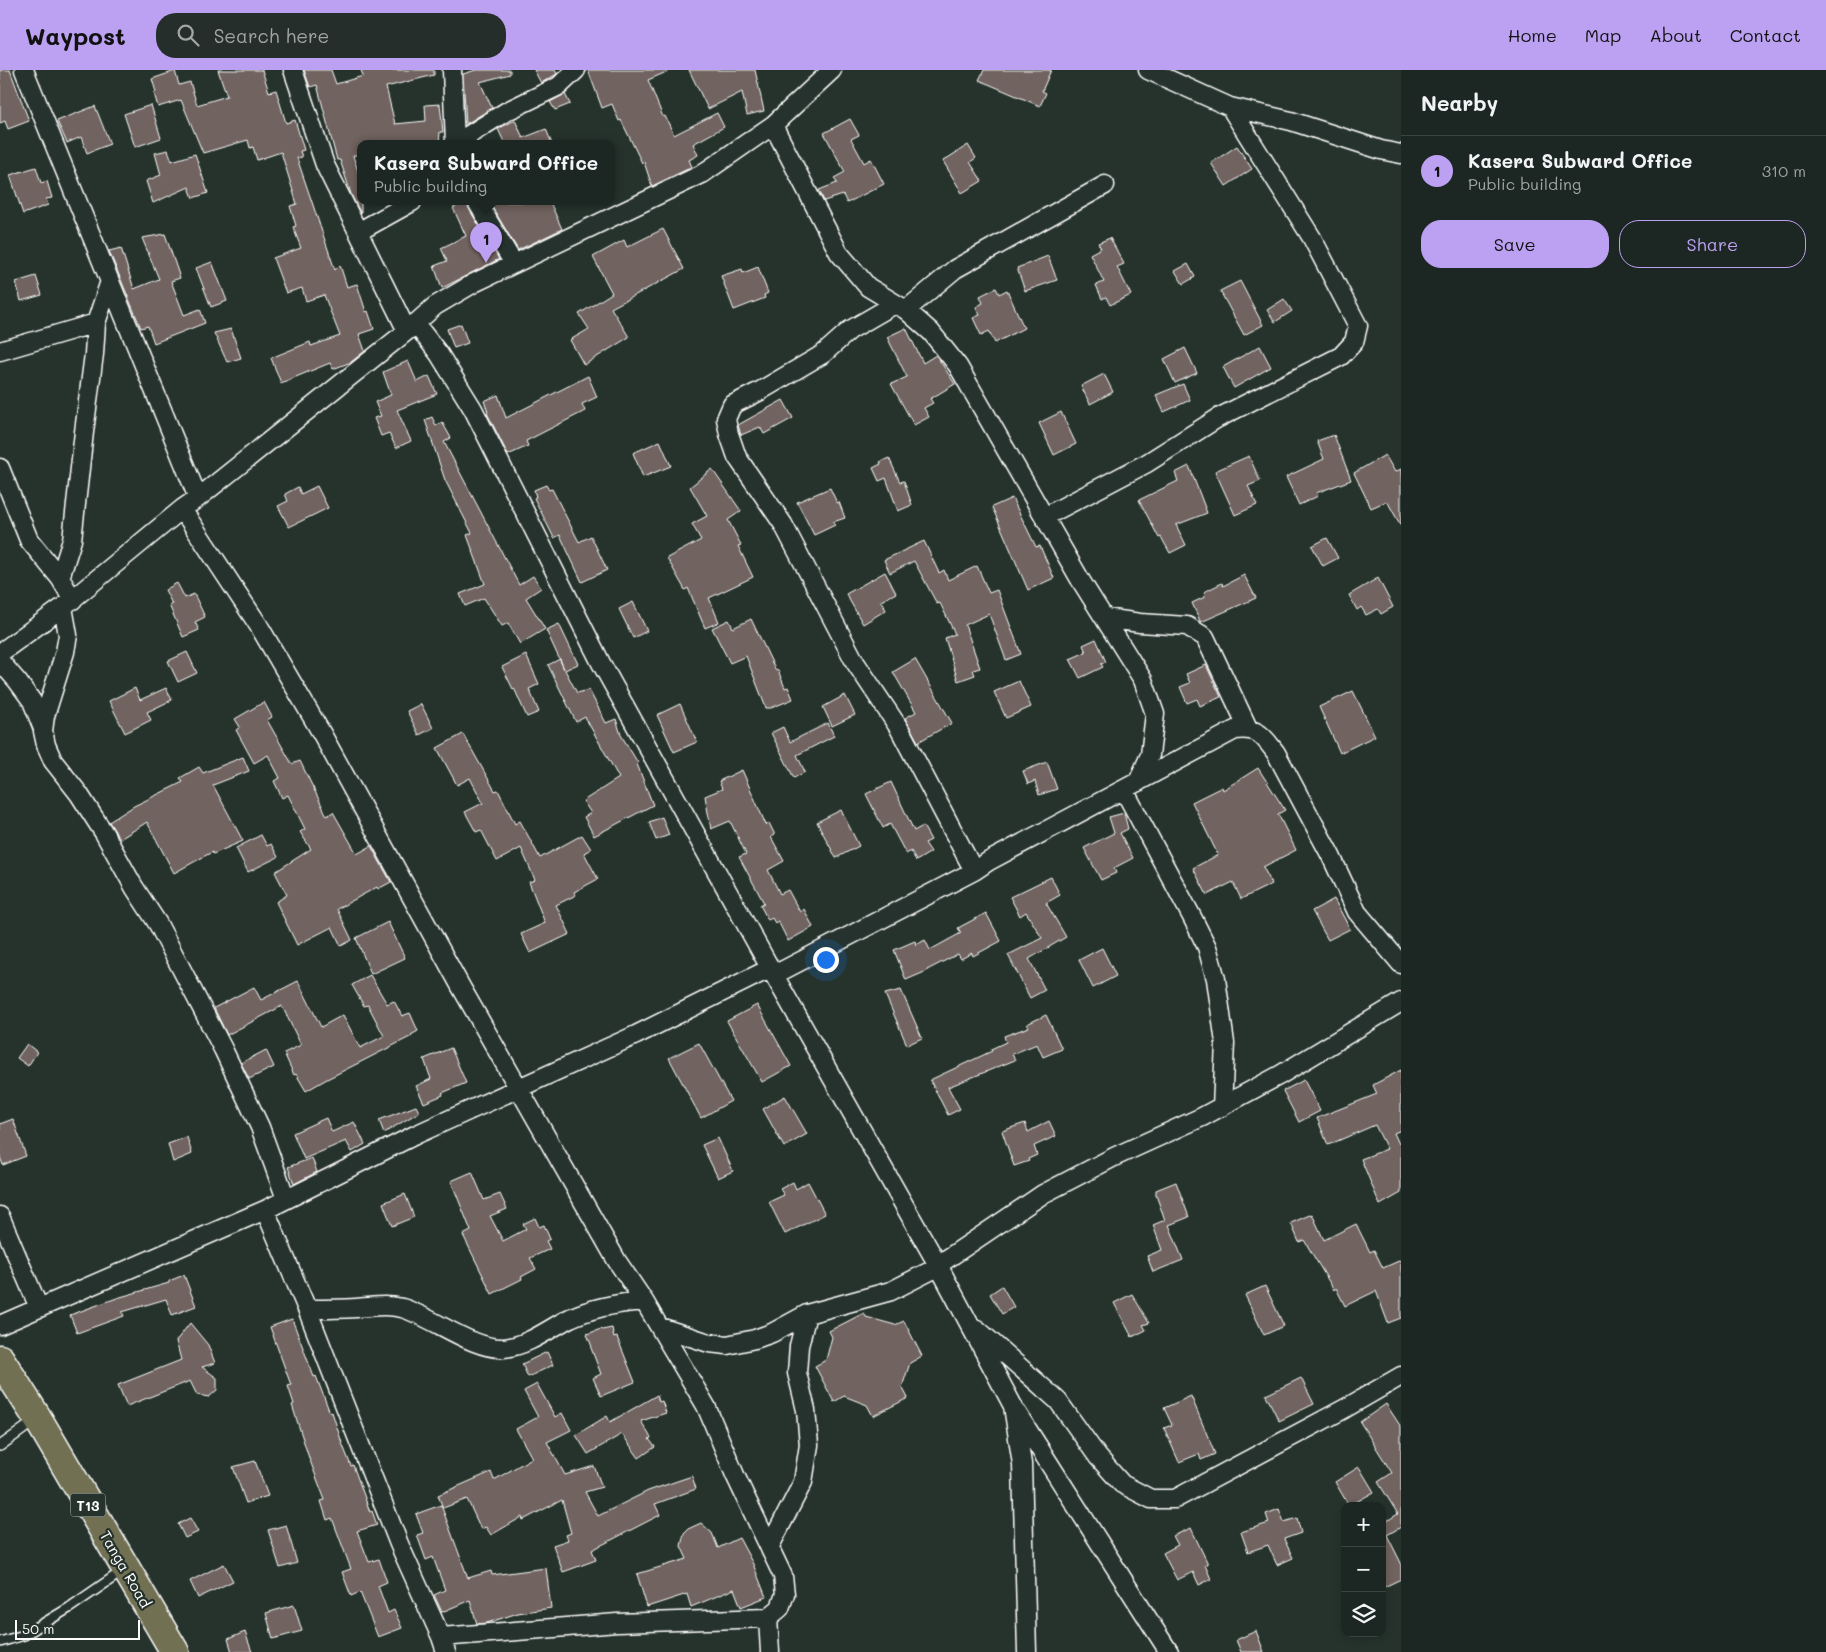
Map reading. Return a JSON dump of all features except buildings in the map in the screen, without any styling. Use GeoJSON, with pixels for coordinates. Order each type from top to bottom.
{"type":"FeatureCollection","features":[{"type":"Feature","properties":{"kind":"highway","name":"Tanga Road"},"geometry":{"type":"LineString","coordinates":[[0,1359],[38,1419],[175,1652]]}},
{"type":"Feature","properties":{"kind":"street"},"geometry":{"type":"LineString","coordinates":[[24,70],[198,498]]}},
{"type":"Feature","properties":{"kind":"street"},"geometry":{"type":"LineString","coordinates":[[293,70],[325,165],[358,232],[411,327],[439,354],[473,409],[601,663],[968,1320],[1013,1406],[1169,1652]]}},
{"type":"Feature","properties":{"kind":"street"},"geometry":{"type":"LineString","coordinates":[[452,70],[455,140]]}},
{"type":"Feature","properties":{"kind":"street"},"geometry":{"type":"LineString","coordinates":[[463,140],[507,111],[559,86],[576,70]]}},
{"type":"Feature","properties":{"kind":"street"},"geometry":{"type":"LineString","coordinates":[[0,653],[68,604],[182,509],[435,306],[474,283],[702,174],[773,125],[832,70]]}},
{"type":"Feature","properties":{"kind":"street"},"geometry":{"type":"LineString","coordinates":[[1148,70],[1230,106],[1291,121],[1381,150],[1401,154]]}},
{"type":"Feature","properties":{"kind":"street"},"geometry":{"type":"LineString","coordinates":[[1044,517],[1147,463],[1218,418],[1341,356],[1354,342],[1358,326],[1349,308],[1312,238],[1230,106]]}},
{"type":"Feature","properties":{"kind":"street"},"geometry":{"type":"LineString","coordinates":[[773,125],[839,253],[868,287],[900,307],[931,332],[958,366],[1044,517],[1143,680],[1154,714],[1150,755],[1131,786]]}},
{"type":"Feature","properties":{"kind":"street"},"geometry":{"type":"LineString","coordinates":[[974,871],[899,728],[855,662],[783,524],[737,457],[728,434],[726,419],[732,405],[823,354],[850,330],[900,307],[955,268],[1105,185]]}},
{"type":"Feature","properties":{"kind":"street"},"geometry":{"type":"LineString","coordinates":[[358,232],[407,205]]}},
{"type":"Feature","properties":{"kind":"street"},"geometry":{"type":"LineString","coordinates":[[479,205],[514,264]]}},
{"type":"Feature","properties":{"kind":"street"},"geometry":{"type":"LineString","coordinates":[[60,578],[72,540],[96,323],[110,282]]}},
{"type":"Feature","properties":{"kind":"street"},"geometry":{"type":"LineString","coordinates":[[0,351],[96,323]]}},
{"type":"Feature","properties":{"kind":"street"},"geometry":{"type":"LineString","coordinates":[[0,468],[29,540],[60,578],[68,604],[68,635],[65,652],[45,716],[46,746],[52,761],[79,794],[158,924],[223,1049],[260,1127],[286,1199]]}},
{"type":"Feature","properties":{"kind":"street"},"geometry":{"type":"LineString","coordinates":[[182,509],[264,634],[322,734],[456,979],[617,1261],[660,1327],[706,1406],[735,1475],[783,1576],[785,1594],[780,1608],[768,1618],[617,1623],[443,1644],[399,1544],[307,1309],[265,1210]]}},
{"type":"Feature","properties":{"kind":"street"},"geometry":{"type":"LineString","coordinates":[[1105,618],[1140,623],[1187,626],[1205,637],[1248,728]]}},
{"type":"Feature","properties":{"kind":"street"},"geometry":{"type":"LineString","coordinates":[[0,661],[32,701],[44,731]]}},
{"type":"Feature","properties":{"kind":"street"},"geometry":{"type":"LineString","coordinates":[[0,1325],[265,1210],[415,1135],[772,972],[974,871],[989,861],[1235,730],[1248,728],[1258,732],[1276,753],[1332,856],[1358,912],[1401,964]]}},
{"type":"Feature","properties":{"kind":"street"},"geometry":{"type":"LineString","coordinates":[[1131,786],[1207,947],[1216,979],[1225,1043],[1222,1106]]}},
{"type":"Feature","properties":{"kind":"street"},"geometry":{"type":"LineString","coordinates":[[660,1327],[709,1343],[727,1345],[772,1333],[807,1314],[891,1291],[938,1266],[1043,1194],[1114,1157],[1202,1118],[1280,1075],[1401,1002]]}},
{"type":"Feature","properties":{"kind":"street"},"geometry":{"type":"LineString","coordinates":[[0,1216],[39,1308]]}},
{"type":"Feature","properties":{"kind":"street"},"geometry":{"type":"LineString","coordinates":[[307,1309],[358,1308],[383,1305],[402,1308],[482,1345],[504,1348],[523,1343],[595,1308],[618,1303],[644,1301]]}},
{"type":"Feature","properties":{"kind":"street"},"geometry":{"type":"LineString","coordinates":[[770,1546],[803,1482],[809,1445],[806,1410],[797,1373],[799,1346],[807,1314]]}},
{"type":"Feature","properties":{"kind":"street"},"geometry":{"type":"LineString","coordinates":[[968,1320],[1058,1401],[1098,1457],[1122,1484],[1150,1499],[1175,1499],[1401,1376]]}},
{"type":"Feature","properties":{"kind":"street"},"geometry":{"type":"LineString","coordinates":[[1013,1406],[1022,1464],[1027,1652]]}},
{"type":"Feature","properties":{"kind":"street"},"geometry":{"type":"LineString","coordinates":[[768,1618],[770,1652]]}},
{"type":"Feature","properties":{"kind":"lane"},"geometry":{"type":"LineString","coordinates":[[0,1446],[38,1419]]}},
{"type":"Feature","properties":{"kind":"lane"},"geometry":{"type":"LineString","coordinates":[[0,1642],[24,1635],[69,1608],[126,1568]]}},
{"type":"Feature","properties":{"kind":"place","name":"Kasera Subward Office"},"geometry":{"type":"Point","coordinates":[486,263]}}]}
